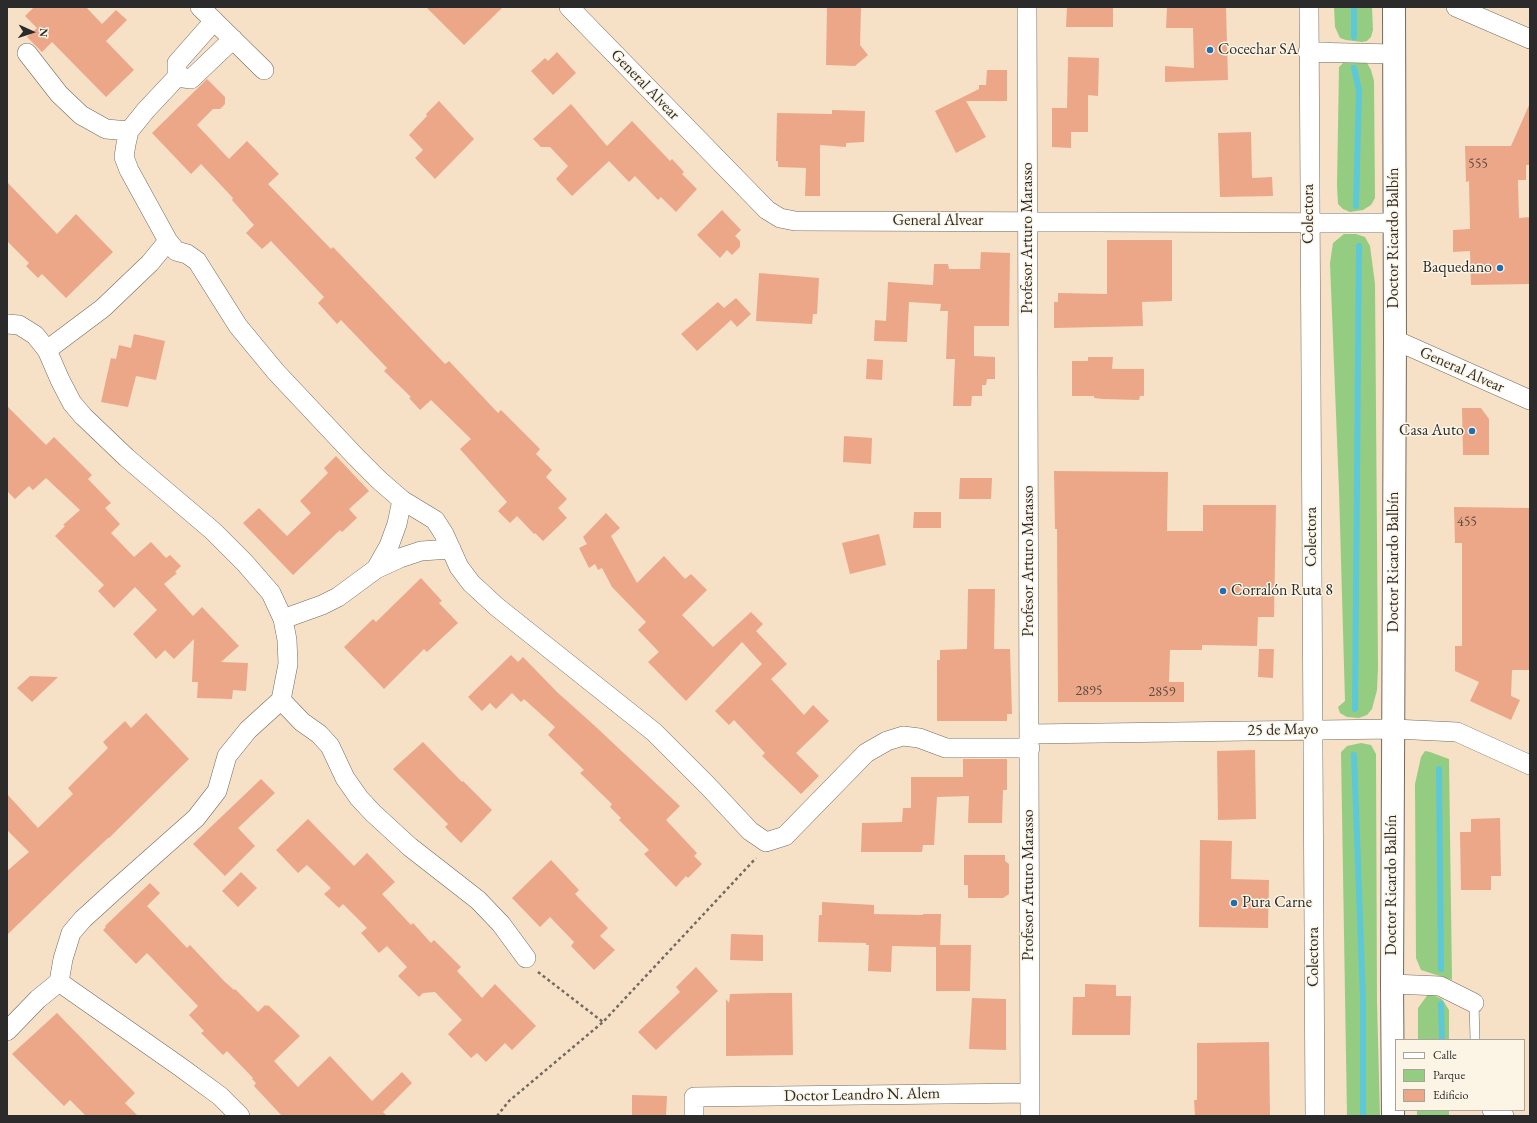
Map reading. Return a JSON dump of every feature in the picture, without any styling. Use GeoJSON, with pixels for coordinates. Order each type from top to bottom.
{"type":"FeatureCollection","features":[{"type":"Feature","properties":{"kind":"main road","name":"Doctor Ricardo Balbín"},"geometry":{"type":"LineString","coordinates":[[1394,7],[1395,340],[1392,984],[1394,1107]]}},
{"type":"Feature","properties":{"kind":"street"},"geometry":{"type":"LineString","coordinates":[[200,7],[264,70]]}},
{"type":"Feature","properties":{"kind":"street","name":"General Alvear"},"geometry":{"type":"LineString","coordinates":[[570,7],[767,210],[780,218],[795,221],[1394,223]]}},
{"type":"Feature","properties":{"kind":"street","name":"Profesor Arturo Marasso"},"geometry":{"type":"LineString","coordinates":[[1027,7],[1030,1116]]}},
{"type":"Feature","properties":{"kind":"street","name":"Colectora"},"geometry":{"type":"LineString","coordinates":[[1309,7],[1309,223],[1316,1116]]}},
{"type":"Feature","properties":{"kind":"street"},"geometry":{"type":"LineString","coordinates":[[1456,7],[1530,39]]}},
{"type":"Feature","properties":{"kind":"street"},"geometry":{"type":"LineString","coordinates":[[214,21],[177,63],[177,77],[146,110],[129,131],[126,144],[124,157],[129,170],[168,241],[176,251],[187,254],[197,261],[238,326],[276,372],[355,456],[402,500],[435,520],[444,534],[459,568],[471,583],[497,607],[654,732],[750,831],[766,842]]}},
{"type":"Feature","properties":{"kind":"street"},"geometry":{"type":"LineString","coordinates":[[177,77],[192,79],[233,39]]}},
{"type":"Feature","properties":{"kind":"street"},"geometry":{"type":"LineString","coordinates":[[1308,52],[1394,54]]}},
{"type":"Feature","properties":{"kind":"street"},"geometry":{"type":"LineString","coordinates":[[27,53],[59,94],[81,115],[106,129],[129,131]]}},
{"type":"Feature","properties":{"kind":"street"},"geometry":{"type":"LineString","coordinates":[[47,350],[103,308],[150,263],[168,241]]}},
{"type":"Feature","properties":{"kind":"street"},"geometry":{"type":"LineString","coordinates":[[7,324],[19,325],[35,335],[47,350],[72,403],[83,416],[127,458],[213,531],[245,563],[271,593],[283,619],[287,640],[288,664],[281,700],[248,730],[227,756],[217,791],[196,818],[116,889],[71,933],[59,982],[38,999],[7,1031]]}},
{"type":"Feature","properties":{"kind":"street","name":"General Alvear"},"geometry":{"type":"LineString","coordinates":[[1395,340],[1530,400]]}},
{"type":"Feature","properties":{"kind":"street"},"geometry":{"type":"LineString","coordinates":[[376,569],[390,546],[397,524],[402,500]]}},
{"type":"Feature","properties":{"kind":"street"},"geometry":{"type":"LineString","coordinates":[[283,619],[322,605],[338,597],[376,569],[421,551],[451,549]]}},
{"type":"Feature","properties":{"kind":"street"},"geometry":{"type":"LineString","coordinates":[[281,700],[302,722],[319,734],[330,746],[345,778],[359,798],[373,813],[410,847],[478,900],[501,924],[526,958]]}},
{"type":"Feature","properties":{"kind":"street","name":"25 de Mayo"},"geometry":{"type":"LineString","coordinates":[[766,842],[785,836],[866,752],[887,741],[903,736],[919,738],[946,748],[1000,749],[1030,741],[1313,729],[1394,728],[1457,732],[1530,765]]}},
{"type":"Feature","properties":{"kind":"street"},"geometry":{"type":"LineString","coordinates":[[59,982],[220,1096],[240,1116]]}},
{"type":"Feature","properties":{"kind":"street"},"geometry":{"type":"LineString","coordinates":[[1392,984],[1440,986],[1474,1003]]}},
{"type":"Feature","properties":{"kind":"street","name":"Doctor Leandro N. Alem"},"geometry":{"type":"LineString","coordinates":[[694,1116],[694,1097],[1030,1093]]}},
{"type":"Feature","properties":{"kind":"street"},"geometry":{"type":"LineString","coordinates":[[1494,1111],[1504,1116]]}},
{"type":"Feature","properties":{"kind":"lane"},"geometry":{"type":"LineString","coordinates":[[1474,1003],[1475,1039]]}},
{"type":"Feature","properties":{"kind":"path"},"geometry":{"type":"LineString","coordinates":[[497,1116],[509,1101],[603,1022],[763,851],[766,842]]}},
{"type":"Feature","properties":{"kind":"path"},"geometry":{"type":"LineString","coordinates":[[526,958],[537,971],[603,1022]]}},
{"type":"Feature","properties":{"kind":"green space"},"geometry":{"type":"Polygon","coordinates":[[[1334,7],[1372,7],[1373,30],[1371,37],[1367,41],[1362,42],[1340,38],[1335,27],[1334,7]]]}},
{"type":"Feature","properties":{"kind":"green space"},"geometry":{"type":"Polygon","coordinates":[[[1361,61],[1367,63],[1374,81],[1375,198],[1371,205],[1363,210],[1350,212],[1343,209],[1338,204],[1339,67],[1344,62],[1361,61]]]}},
{"type":"Feature","properties":{"kind":"green space"},"geometry":{"type":"Polygon","coordinates":[[[1344,234],[1356,234],[1365,237],[1370,246],[1375,284],[1378,668],[1377,690],[1372,709],[1367,715],[1359,718],[1347,717],[1340,713],[1338,707],[1345,701],[1339,490],[1330,263],[1333,243],[1344,234]]]}},
{"type":"Feature","properties":{"kind":"green space"},"geometry":{"type":"Polygon","coordinates":[[[1361,743],[1371,745],[1376,754],[1377,1002],[1380,1116],[1347,1116],[1341,752],[1347,746],[1361,743]]]}},
{"type":"Feature","properties":{"kind":"green space"},"geometry":{"type":"Polygon","coordinates":[[[1425,751],[1449,759],[1452,980],[1421,970],[1416,958],[1415,784],[1421,757],[1425,751]]]}},
{"type":"Feature","properties":{"kind":"green space"},"geometry":{"type":"Polygon","coordinates":[[[1429,993],[1442,999],[1449,1010],[1449,1039],[1418,1039],[1418,1008],[1429,993]]]}},
{"type":"Feature","properties":{"kind":"green space"},"geometry":{"type":"Polygon","coordinates":[[[1417,1111],[1449,1111],[1449,1116],[1417,1116],[1417,1111]]]}},
{"type":"Feature","properties":{"kind":"building"},"geometry":{"type":"Polygon","coordinates":[[[34,7],[86,7],[102,24],[116,10],[127,20],[106,41],[134,70],[106,97],[52,42],[42,52],[27,37],[37,28],[25,16],[34,7]]]}},
{"type":"Feature","properties":{"kind":"building"},"geometry":{"type":"Polygon","coordinates":[[[426,7],[503,7],[464,45],[426,7]]]}},
{"type":"Feature","properties":{"kind":"building"},"geometry":{"type":"Polygon","coordinates":[[[827,7],[861,7],[860,45],[868,55],[855,66],[826,65],[827,7]]]}},
{"type":"Feature","properties":{"kind":"building"},"geometry":{"type":"Polygon","coordinates":[[[1067,7],[1113,7],[1113,27],[1066,27],[1067,7]]]}},
{"type":"Feature","properties":{"kind":"building"},"geometry":{"type":"Polygon","coordinates":[[[1167,7],[1226,7],[1228,80],[1165,82],[1165,66],[1194,68],[1193,28],[1166,28],[1167,7]]]}},
{"type":"Feature","properties":{"kind":"building"},"geometry":{"type":"Polygon","coordinates":[[[557,52],[576,73],[553,95],[531,71],[545,58],[548,61],[557,52]]]}},
{"type":"Feature","properties":{"kind":"building"},"geometry":{"type":"Polygon","coordinates":[[[1068,57],[1099,58],[1098,96],[1088,95],[1088,132],[1071,132],[1071,148],[1052,147],[1052,108],[1067,108],[1068,57]]]}},
{"type":"Feature","properties":{"kind":"building"},"geometry":{"type":"Polygon","coordinates":[[[987,70],[1007,70],[1007,101],[966,101],[986,137],[956,153],[935,111],[979,89],[979,85],[986,85],[987,70]]]}},
{"type":"Feature","properties":{"kind":"building"},"geometry":{"type":"Polygon","coordinates":[[[207,79],[225,97],[225,104],[220,109],[213,109],[197,125],[229,159],[247,141],[279,174],[268,184],[331,249],[333,247],[445,364],[449,361],[498,413],[501,410],[540,449],[536,454],[552,470],[546,477],[567,499],[558,508],[567,518],[543,541],[517,516],[510,523],[498,511],[507,502],[460,449],[471,439],[431,400],[420,410],[409,398],[411,397],[384,371],[387,368],[341,320],[337,324],[318,303],[324,297],[271,241],[262,249],[246,233],[254,225],[232,200],[233,198],[201,164],[191,174],[152,133],[207,79]]]}},
{"type":"Feature","properties":{"kind":"building"},"geometry":{"type":"Polygon","coordinates":[[[439,101],[474,139],[435,179],[415,158],[423,150],[409,135],[439,101]]]}},
{"type":"Feature","properties":{"kind":"building"},"geometry":{"type":"Polygon","coordinates":[[[1530,103],[1530,165],[1526,165],[1526,180],[1518,180],[1519,218],[1530,217],[1529,284],[1471,285],[1470,251],[1453,252],[1453,230],[1470,229],[1469,181],[1466,182],[1465,146],[1511,146],[1530,103]]]}},
{"type":"Feature","properties":{"kind":"building"},"geometry":{"type":"Polygon","coordinates":[[[571,104],[607,146],[632,121],[670,161],[672,159],[684,172],[682,174],[697,189],[676,212],[661,197],[658,200],[635,176],[629,182],[609,161],[572,196],[556,179],[568,166],[550,147],[541,147],[533,139],[571,104]]]}},
{"type":"Feature","properties":{"kind":"building"},"geometry":{"type":"Polygon","coordinates":[[[832,110],[865,111],[864,142],[846,143],[846,147],[820,145],[820,196],[805,196],[806,168],[778,167],[778,161],[776,161],[777,113],[832,114],[832,110]]]}},
{"type":"Feature","properties":{"kind":"building"},"geometry":{"type":"Polygon","coordinates":[[[1251,132],[1252,178],[1272,177],[1273,196],[1220,197],[1218,133],[1251,132]]]}},
{"type":"Feature","properties":{"kind":"building"},"geometry":{"type":"Polygon","coordinates":[[[7,182],[57,234],[76,214],[113,252],[66,298],[42,274],[38,278],[26,266],[29,263],[7,241],[7,182]]]}},
{"type":"Feature","properties":{"kind":"building"},"geometry":{"type":"Polygon","coordinates":[[[722,210],[741,230],[735,236],[740,241],[740,247],[732,255],[727,250],[720,258],[697,235],[722,210]]]}},
{"type":"Feature","properties":{"kind":"building"},"geometry":{"type":"Polygon","coordinates":[[[1107,240],[1172,240],[1172,301],[1142,302],[1143,326],[1054,328],[1054,302],[1058,302],[1058,293],[1107,294],[1107,240]]]}},
{"type":"Feature","properties":{"kind":"building"},"geometry":{"type":"Polygon","coordinates":[[[981,252],[1010,253],[1009,326],[974,326],[974,356],[995,357],[995,379],[987,379],[986,385],[982,385],[982,396],[972,396],[971,406],[953,406],[955,359],[946,359],[948,311],[940,311],[941,304],[909,302],[907,342],[874,341],[875,320],[886,321],[888,282],[933,285],[934,264],[948,264],[949,269],[980,269],[981,252]]]}},
{"type":"Feature","properties":{"kind":"building"},"geometry":{"type":"Polygon","coordinates":[[[759,273],[819,278],[817,314],[813,314],[812,324],[756,321],[759,273]]]}},
{"type":"Feature","properties":{"kind":"building"},"geometry":{"type":"Polygon","coordinates":[[[736,298],[751,314],[737,327],[731,320],[697,351],[681,334],[718,302],[724,308],[736,298]]]}},
{"type":"Feature","properties":{"kind":"building"},"geometry":{"type":"Polygon","coordinates":[[[134,334],[165,341],[156,380],[136,376],[128,407],[101,402],[111,358],[116,359],[119,345],[131,348],[134,334]]]}},
{"type":"Feature","properties":{"kind":"building"},"geometry":{"type":"Polygon","coordinates":[[[1088,357],[1113,357],[1112,369],[1144,369],[1144,396],[1140,396],[1139,400],[1103,399],[1094,398],[1094,396],[1072,396],[1072,361],[1088,361],[1088,357]]]}},
{"type":"Feature","properties":{"kind":"building"},"geometry":{"type":"Polygon","coordinates":[[[867,359],[883,360],[882,380],[866,379],[867,359]]]}},
{"type":"Feature","properties":{"kind":"building"},"geometry":{"type":"Polygon","coordinates":[[[7,406],[46,445],[54,437],[92,475],[88,479],[111,503],[105,508],[120,524],[111,533],[134,557],[151,542],[166,558],[170,555],[181,566],[175,572],[177,573],[164,584],[193,616],[202,607],[239,646],[221,662],[248,663],[246,691],[233,690],[232,699],[197,698],[198,682],[192,682],[194,639],[174,659],[165,650],[156,659],[133,634],[157,610],[135,587],[114,608],[98,591],[104,585],[55,536],[65,526],[63,525],[80,510],[46,478],[33,490],[29,486],[15,499],[7,491],[7,406]]]}},
{"type":"Feature","properties":{"kind":"building"},"geometry":{"type":"Polygon","coordinates":[[[1462,408],[1481,408],[1489,419],[1489,455],[1463,455],[1462,408]]]}},
{"type":"Feature","properties":{"kind":"building"},"geometry":{"type":"Polygon","coordinates":[[[844,436],[872,438],[871,464],[843,462],[844,436]]]}},
{"type":"Feature","properties":{"kind":"building"},"geometry":{"type":"Polygon","coordinates":[[[336,456],[369,491],[349,509],[357,518],[342,532],[340,530],[293,575],[243,523],[259,508],[287,536],[311,513],[300,501],[328,473],[324,468],[336,456]]]}},
{"type":"Feature","properties":{"kind":"building"},"geometry":{"type":"Polygon","coordinates":[[[1054,471],[1168,472],[1167,531],[1203,531],[1203,505],[1276,505],[1274,617],[1258,617],[1257,646],[1202,645],[1202,650],[1170,650],[1169,682],[1184,682],[1184,702],[1058,702],[1057,529],[1055,529],[1054,471]]]}},
{"type":"Feature","properties":{"kind":"building"},"geometry":{"type":"Polygon","coordinates":[[[960,478],[992,478],[991,499],[959,499],[960,478]]]}},
{"type":"Feature","properties":{"kind":"building"},"geometry":{"type":"Polygon","coordinates":[[[1454,507],[1530,508],[1530,670],[1512,670],[1511,696],[1520,700],[1511,720],[1470,701],[1479,682],[1455,671],[1455,646],[1462,646],[1462,543],[1455,543],[1454,507]]]}},
{"type":"Feature","properties":{"kind":"building"},"geometry":{"type":"Polygon","coordinates":[[[914,512],[941,512],[941,528],[913,528],[914,512]]]}},
{"type":"Feature","properties":{"kind":"building"},"geometry":{"type":"Polygon","coordinates":[[[606,513],[620,528],[611,536],[637,583],[664,556],[685,579],[691,574],[707,590],[682,615],[713,647],[751,612],[763,624],[756,631],[787,664],[771,679],[804,715],[813,705],[829,721],[796,753],[819,776],[801,794],[762,756],[765,753],[734,720],[729,725],[715,711],[762,664],[742,642],[686,701],[648,662],[659,652],[638,630],[646,622],[612,587],[602,568],[598,570],[595,564],[589,568],[579,548],[587,544],[583,537],[606,513]]]}},
{"type":"Feature","properties":{"kind":"building"},"geometry":{"type":"Polygon","coordinates":[[[879,534],[886,565],[850,574],[842,543],[879,534]]]}},
{"type":"Feature","properties":{"kind":"building"},"geometry":{"type":"Polygon","coordinates":[[[421,578],[442,601],[439,603],[458,623],[427,652],[424,649],[384,689],[344,647],[373,619],[376,622],[421,578]]]}},
{"type":"Feature","properties":{"kind":"building"},"geometry":{"type":"Polygon","coordinates":[[[968,589],[995,589],[994,649],[1010,649],[1012,714],[1007,714],[1007,721],[937,721],[937,660],[940,660],[940,650],[967,649],[968,589]]]}},
{"type":"Feature","properties":{"kind":"building"},"geometry":{"type":"Polygon","coordinates":[[[1259,649],[1274,649],[1273,678],[1258,677],[1259,649]]]}},
{"type":"Feature","properties":{"kind":"building"},"geometry":{"type":"Polygon","coordinates":[[[511,655],[518,662],[523,657],[557,692],[680,806],[666,820],[697,853],[694,856],[702,864],[688,878],[686,876],[676,887],[644,854],[649,850],[619,820],[621,818],[610,807],[612,804],[580,773],[584,770],[548,735],[555,727],[524,699],[521,702],[512,693],[496,709],[490,703],[482,711],[468,697],[511,655]]]}},
{"type":"Feature","properties":{"kind":"building"},"geometry":{"type":"Polygon","coordinates":[[[30,676],[58,677],[32,702],[17,688],[30,676]]]}},
{"type":"Feature","properties":{"kind":"building"},"geometry":{"type":"Polygon","coordinates":[[[146,713],[189,759],[7,935],[7,871],[29,852],[7,830],[7,794],[38,828],[73,794],[68,788],[108,748],[103,742],[125,721],[131,728],[146,713]]]}},
{"type":"Feature","properties":{"kind":"building"},"geometry":{"type":"Polygon","coordinates":[[[423,742],[492,810],[461,843],[445,827],[448,824],[393,769],[423,742]]]}},
{"type":"Feature","properties":{"kind":"building"},"geometry":{"type":"Polygon","coordinates":[[[1255,750],[1256,819],[1218,820],[1217,751],[1255,750]]]}},
{"type":"Feature","properties":{"kind":"building"},"geometry":{"type":"Polygon","coordinates":[[[963,759],[1007,759],[1007,790],[1003,790],[1002,823],[968,823],[969,796],[937,797],[934,845],[923,845],[922,852],[861,852],[862,823],[902,822],[903,808],[911,808],[911,777],[963,777],[963,759]]]}},
{"type":"Feature","properties":{"kind":"building"},"geometry":{"type":"Polygon","coordinates":[[[261,779],[275,793],[238,828],[255,846],[225,876],[193,844],[261,779]]]}},
{"type":"Feature","properties":{"kind":"building"},"geometry":{"type":"Polygon","coordinates":[[[1500,818],[1501,876],[1491,876],[1491,890],[1461,890],[1460,832],[1471,832],[1471,819],[1500,818]]]}},
{"type":"Feature","properties":{"kind":"building"},"geometry":{"type":"Polygon","coordinates":[[[308,819],[354,866],[367,853],[395,882],[382,894],[411,925],[413,923],[431,943],[434,940],[461,967],[457,971],[482,998],[495,984],[536,1026],[512,1050],[505,1043],[486,1062],[477,1053],[471,1058],[448,1034],[462,1020],[435,992],[423,993],[419,997],[398,976],[407,967],[387,946],[379,953],[361,933],[367,928],[343,904],[339,908],[324,894],[331,888],[307,865],[298,873],[276,850],[308,819]]]}},
{"type":"Feature","properties":{"kind":"building","name":"Pura Carne"},"geometry":{"type":"Polygon","coordinates":[[[1200,840],[1232,841],[1231,879],[1269,880],[1268,928],[1199,927],[1200,840]]]}},
{"type":"Feature","properties":{"kind":"building"},"geometry":{"type":"Polygon","coordinates":[[[964,855],[1005,855],[1005,861],[1009,864],[1009,894],[1003,898],[968,898],[968,885],[964,885],[964,855]]]}},
{"type":"Feature","properties":{"kind":"building"},"geometry":{"type":"Polygon","coordinates":[[[551,860],[579,890],[575,894],[608,928],[600,936],[615,950],[594,970],[571,946],[574,942],[550,917],[540,927],[512,898],[551,860]]]}},
{"type":"Feature","properties":{"kind":"building"},"geometry":{"type":"Polygon","coordinates":[[[241,872],[257,888],[238,907],[222,891],[241,872]]]}},
{"type":"Feature","properties":{"kind":"building"},"geometry":{"type":"Polygon","coordinates":[[[150,883],[160,893],[147,906],[187,948],[190,945],[224,981],[234,990],[235,989],[258,1012],[265,1005],[268,1005],[300,1036],[274,1061],[298,1087],[330,1056],[372,1101],[402,1072],[412,1083],[383,1112],[387,1116],[282,1116],[254,1086],[256,1083],[252,1079],[253,1078],[227,1051],[223,1055],[201,1033],[204,1031],[189,1015],[198,1006],[147,953],[136,964],[103,930],[106,927],[105,926],[150,883]]]}},
{"type":"Feature","properties":{"kind":"building"},"geometry":{"type":"Polygon","coordinates":[[[822,902],[874,905],[874,914],[941,914],[940,945],[971,945],[970,991],[936,991],[936,947],[892,946],[891,972],[868,971],[869,945],[866,945],[866,943],[818,942],[819,915],[822,915],[822,902]]]}},
{"type":"Feature","properties":{"kind":"building"},"geometry":{"type":"Polygon","coordinates":[[[731,934],[763,935],[763,961],[730,960],[731,934]]]}},
{"type":"Feature","properties":{"kind":"building"},"geometry":{"type":"Polygon","coordinates":[[[696,967],[718,991],[656,1050],[638,1032],[680,992],[676,987],[696,967]]]}},
{"type":"Feature","properties":{"kind":"building"},"geometry":{"type":"Polygon","coordinates":[[[1085,984],[1116,985],[1116,996],[1131,996],[1130,1035],[1072,1035],[1073,997],[1085,997],[1085,984]]]}},
{"type":"Feature","properties":{"kind":"building"},"geometry":{"type":"Polygon","coordinates":[[[792,993],[793,1055],[726,1056],[726,999],[729,1003],[730,994],[792,993]]]}},
{"type":"Feature","properties":{"kind":"building"},"geometry":{"type":"Polygon","coordinates":[[[972,998],[1006,999],[1006,1050],[969,1049],[972,998]]]}},
{"type":"Feature","properties":{"kind":"building"},"geometry":{"type":"Polygon","coordinates":[[[57,1013],[135,1093],[125,1103],[138,1116],[86,1116],[70,1100],[64,1106],[12,1054],[57,1013]]]}},
{"type":"Feature","properties":{"kind":"building"},"geometry":{"type":"Polygon","coordinates":[[[1269,1042],[1270,1116],[1195,1116],[1194,1100],[1197,1100],[1197,1043],[1269,1042]]]}},
{"type":"Feature","properties":{"kind":"building"},"geometry":{"type":"Polygon","coordinates":[[[632,1095],[667,1096],[666,1116],[632,1116],[632,1095]]]}},
{"type":"Feature","properties":{"kind":"waterway"},"geometry":{"type":"LineString","coordinates":[[1354,7],[1354,37]]}},
{"type":"Feature","properties":{"kind":"waterway"},"geometry":{"type":"LineString","coordinates":[[1354,68],[1359,90],[1356,206]]}},
{"type":"Feature","properties":{"kind":"waterway"},"geometry":{"type":"LineString","coordinates":[[1355,709],[1359,246]]}},
{"type":"Feature","properties":{"kind":"waterway"},"geometry":{"type":"LineString","coordinates":[[1354,755],[1363,999],[1363,1116]]}},
{"type":"Feature","properties":{"kind":"waterway"},"geometry":{"type":"LineString","coordinates":[[1439,769],[1441,969]]}},
{"type":"Feature","properties":{"kind":"waterway"},"geometry":{"type":"LineString","coordinates":[[1441,1004],[1442,1039]]}},
{"type":"Feature","properties":{"kind":"place","name":"Cocechar SA"},"geometry":{"type":"Point","coordinates":[1210,50]}},
{"type":"Feature","properties":{"kind":"place","name":"Baquedano"},"geometry":{"type":"Point","coordinates":[1500,268]}},
{"type":"Feature","properties":{"kind":"place","name":"Casa Auto"},"geometry":{"type":"Point","coordinates":[1472,431]}},
{"type":"Feature","properties":{"kind":"place","name":"Corralón Ruta 8"},"geometry":{"type":"Point","coordinates":[1223,591]}},
{"type":"Feature","properties":{"kind":"place","name":"Pura Carne"},"geometry":{"type":"Point","coordinates":[1234,903]}}]}
